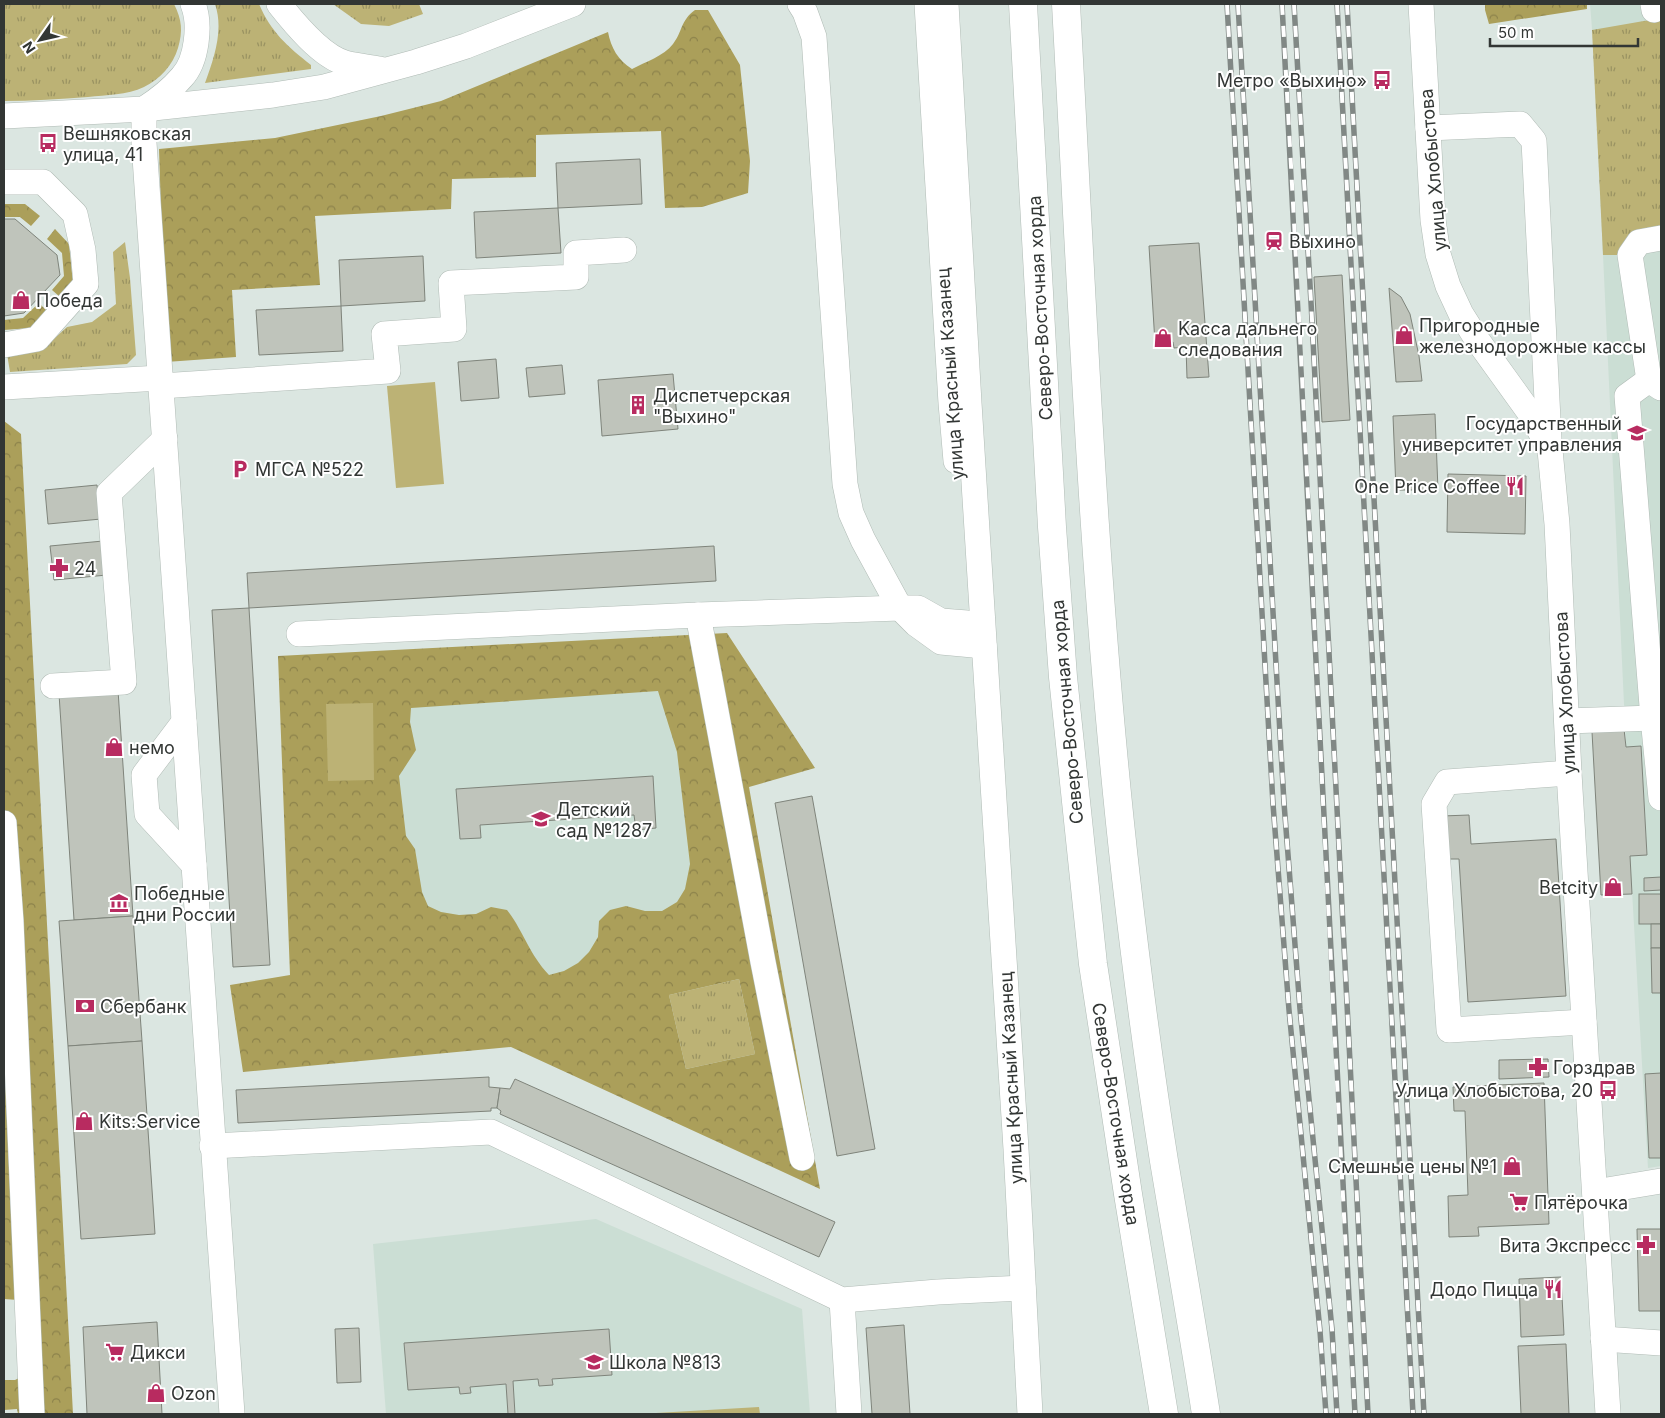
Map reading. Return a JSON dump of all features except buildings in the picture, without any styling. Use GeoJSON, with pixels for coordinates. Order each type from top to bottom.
{"type":"FeatureCollection","features":[{"type":"Feature","properties":{"kind":"main road","name":"Северо-Восточная хорда"},"geometry":{"type":"LineString","coordinates":[[1023,4],[1052,527],[1064,696],[1093,964],[1164,1414]]}},
{"type":"Feature","properties":{"kind":"main road"},"geometry":{"type":"LineString","coordinates":[[1066,4],[1093,492],[1109,709],[1126,877],[1147,1044],[1206,1414]]}},
{"type":"Feature","properties":{"kind":"street"},"geometry":{"type":"LineString","coordinates":[[144,109],[165,95],[184,76],[197,45],[197,14],[194,4]]}},
{"type":"Feature","properties":{"kind":"street"},"geometry":{"type":"LineString","coordinates":[[279,4],[300,30],[324,50],[344,62],[387,70]]}},
{"type":"Feature","properties":{"kind":"street"},"geometry":{"type":"LineString","coordinates":[[4,116],[144,109],[273,95],[316,88],[387,70],[466,46],[573,4]]}},
{"type":"Feature","properties":{"kind":"street"},"geometry":{"type":"LineString","coordinates":[[800,4],[805,12],[814,38],[845,484],[851,513],[863,540],[900,608]]}},
{"type":"Feature","properties":{"kind":"street","name":"улица Красный Казанец"},"geometry":{"type":"LineString","coordinates":[[927,4],[951,403],[973,638],[990,742],[1016,1149],[1030,1414]]}},
{"type":"Feature","properties":{"kind":"street","name":"улица Красный Казанец"},"geometry":{"type":"LineString","coordinates":[[946,4],[973,638]]}},
{"type":"Feature","properties":{"kind":"street","name":"улица Хлобыстова"},"geometry":{"type":"LineString","coordinates":[[1421,4],[1433,220],[1438,254],[1448,286],[1461,314],[1532,416],[1550,450],[1556,514],[1568,721],[1569,773],[1592,1035],[1595,1192],[1608,1414]]}},
{"type":"Feature","properties":{"kind":"street"},"geometry":{"type":"LineString","coordinates":[[144,109],[144,143],[232,1414]]}},
{"type":"Feature","properties":{"kind":"street"},"geometry":{"type":"LineString","coordinates":[[1428,128],[1520,124],[1534,141],[1550,450]]}},
{"type":"Feature","properties":{"kind":"street"},"geometry":{"type":"LineString","coordinates":[[4,182],[43,182],[75,214],[84,250],[86,284],[37,339],[4,345]]}},
{"type":"Feature","properties":{"kind":"street"},"geometry":{"type":"LineString","coordinates":[[1661,238],[1639,242],[1630,255],[1655,384],[1627,396],[1655,661],[1653,718],[1661,798]]}},
{"type":"Feature","properties":{"kind":"street"},"geometry":{"type":"LineString","coordinates":[[4,387],[161,382],[388,371],[384,334],[454,329],[451,283],[576,277],[576,253],[624,250]]}},
{"type":"Feature","properties":{"kind":"street"},"geometry":{"type":"LineString","coordinates":[[53,686],[124,682],[109,493],[165,439]]}},
{"type":"Feature","properties":{"kind":"street"},"geometry":{"type":"LineString","coordinates":[[299,634],[698,615],[918,608],[973,638]]}},
{"type":"Feature","properties":{"kind":"street"},"geometry":{"type":"LineString","coordinates":[[698,615],[802,1158]]}},
{"type":"Feature","properties":{"kind":"street"},"geometry":{"type":"LineString","coordinates":[[1568,721],[1653,718]]}},
{"type":"Feature","properties":{"kind":"street"},"geometry":{"type":"LineString","coordinates":[[184,722],[144,775],[147,814],[194,865]]}},
{"type":"Feature","properties":{"kind":"street"},"geometry":{"type":"LineString","coordinates":[[1569,773],[1447,782],[1434,804],[1449,1030],[1592,1035]]}},
{"type":"Feature","properties":{"kind":"street"},"geometry":{"type":"LineString","coordinates":[[4,823],[11,921],[32,1414]]}},
{"type":"Feature","properties":{"kind":"street"},"geometry":{"type":"LineString","coordinates":[[212,1146],[491,1132],[842,1300],[938,1292],[1022,1288]]}},
{"type":"Feature","properties":{"kind":"street"},"geometry":{"type":"LineString","coordinates":[[1595,1192],[1661,1181]]}},
{"type":"Feature","properties":{"kind":"street"},"geometry":{"type":"LineString","coordinates":[[842,1300],[849,1414]]}},
{"type":"Feature","properties":{"kind":"street"},"geometry":{"type":"LineString","coordinates":[[1603,1339],[1661,1343]]}},
{"type":"Feature","properties":{"kind":"shaded area","name":"Государственный университет управления"},"geometry":{"type":"Polygon","coordinates":[[[1590,4],[1661,4],[1661,1166],[1648,1168],[1630,856],[1647,855],[1641,746],[1626,747],[1590,4]]]}},
{"type":"Feature","properties":{"kind":"shaded area","name":"Детский сад №1287"},"geometry":{"type":"Polygon","coordinates":[[[678,650],[706,962],[403,988],[375,676],[678,650]]]}},
{"type":"Feature","properties":{"kind":"shaded area","name":"Школа №813"},"geometry":{"type":"Polygon","coordinates":[[[596,1219],[802,1309],[810,1414],[386,1414],[373,1244],[596,1219]]]}},
{"type":"Feature","properties":{"kind":"green space"},"geometry":{"type":"Polygon","coordinates":[[[4,4],[174,4],[181,26],[180,42],[173,60],[165,71],[150,84],[137,90],[88,97],[4,101],[4,4]]]}},
{"type":"Feature","properties":{"kind":"green space"},"geometry":{"type":"Polygon","coordinates":[[[215,4],[259,4],[274,31],[287,45],[311,65],[311,69],[205,83],[217,44],[218,14],[215,4]]]}},
{"type":"Feature","properties":{"kind":"green space"},"geometry":{"type":"Polygon","coordinates":[[[333,4],[419,4],[423,14],[389,26],[361,24],[333,4]]]}},
{"type":"Feature","properties":{"kind":"green space"},"geometry":{"type":"Polygon","coordinates":[[[1485,4],[1587,4],[1587,9],[1489,24],[1485,4]]]}},
{"type":"Feature","properties":{"kind":"green space"},"geometry":{"type":"Polygon","coordinates":[[[695,10],[708,10],[740,65],[750,161],[748,193],[702,207],[665,208],[661,131],[536,135],[536,177],[452,179],[451,209],[315,216],[320,285],[232,290],[236,357],[166,362],[159,149],[275,138],[381,116],[441,101],[608,32],[616,53],[632,69],[660,55],[669,48],[676,39],[684,22],[695,10]]]}},
{"type":"Feature","properties":{"kind":"green space"},"geometry":{"type":"Polygon","coordinates":[[[1661,18],[1661,238],[1630,255],[1603,255],[1592,30],[1661,18]]]}},
{"type":"Feature","properties":{"kind":"green space"},"geometry":{"type":"Polygon","coordinates":[[[4,204],[25,204],[40,216],[31,226],[20,217],[4,217],[4,204]]]}},
{"type":"Feature","properties":{"kind":"green space"},"geometry":{"type":"Polygon","coordinates":[[[55,229],[69,244],[73,283],[60,297],[52,290],[64,276],[62,253],[47,239],[55,229]]]}},
{"type":"Feature","properties":{"kind":"green space"},"geometry":{"type":"Polygon","coordinates":[[[125,242],[136,355],[127,364],[10,372],[7,354],[44,348],[67,327],[92,322],[116,304],[113,252],[125,242]]]}},
{"type":"Feature","properties":{"kind":"green space"},"geometry":{"type":"Polygon","coordinates":[[[39,303],[48,312],[30,328],[4,330],[4,320],[23,318],[39,303]]]}},
{"type":"Feature","properties":{"kind":"green space"},"geometry":{"type":"Polygon","coordinates":[[[435,382],[444,484],[396,488],[387,386],[435,382]]]}},
{"type":"Feature","properties":{"kind":"green space"},"geometry":{"type":"Polygon","coordinates":[[[4,421],[21,434],[73,1414],[18,1414],[17,1409],[4,1410],[4,1380],[15,1380],[21,1377],[18,1300],[4,1299],[4,421]]]}},
{"type":"Feature","properties":{"kind":"green space"},"geometry":{"type":"Polygon","coordinates":[[[727,633],[815,768],[749,787],[820,1189],[511,1047],[243,1072],[230,985],[290,975],[278,656],[727,633]],[[658,691],[411,708],[410,722],[416,750],[399,776],[406,836],[415,849],[422,892],[428,906],[441,912],[459,915],[476,914],[491,907],[507,910],[536,959],[549,975],[564,971],[578,963],[589,952],[598,937],[599,921],[610,910],[626,906],[645,911],[662,911],[677,902],[685,889],[690,864],[677,752],[658,691]],[[739,979],[669,995],[686,1069],[755,1054],[739,979]]]}},
{"type":"Feature","properties":{"kind":"green space"},"geometry":{"type":"Polygon","coordinates":[[[373,703],[374,780],[328,781],[326,704],[373,703]]]}},
{"type":"Feature","properties":{"kind":"green space"},"geometry":{"type":"Polygon","coordinates":[[[739,979],[755,1054],[686,1069],[669,995],[739,979]]]}},
{"type":"Feature","properties":{"kind":"green space"},"geometry":{"type":"Polygon","coordinates":[[[759,1407],[760,1414],[656,1414],[656,1413],[759,1407]]]}},
{"type":"Feature","properties":{"kind":"railway"},"geometry":{"type":"LineString","coordinates":[[1227,4],[1273,804],[1289,1010],[1320,1331],[1326,1414]]}},
{"type":"Feature","properties":{"kind":"railway"},"geometry":{"type":"LineString","coordinates":[[1238,4],[1284,803],[1300,1009],[1332,1329],[1337,1414]]}},
{"type":"Feature","properties":{"kind":"railway"},"geometry":{"type":"LineString","coordinates":[[1282,4],[1355,1414]]}},
{"type":"Feature","properties":{"kind":"railway"},"geometry":{"type":"LineString","coordinates":[[1294,4],[1368,1414]]}},
{"type":"Feature","properties":{"kind":"railway"},"geometry":{"type":"LineString","coordinates":[[1337,4],[1413,1414]]}},
{"type":"Feature","properties":{"kind":"railway"},"geometry":{"type":"LineString","coordinates":[[1347,4],[1424,1414]]}},
{"type":"Feature","properties":{"kind":"place","name":"Метро «Выхино»"},"geometry":{"type":"Point","coordinates":[1382,80]}},
{"type":"Feature","properties":{"kind":"place","name":"Вешняковская улица, 41"},"geometry":{"type":"Point","coordinates":[48,143]}},
{"type":"Feature","properties":{"kind":"place","name":"Выхино"},"geometry":{"type":"Point","coordinates":[1274,241]}},
{"type":"Feature","properties":{"kind":"place","name":"Победа"},"geometry":{"type":"Point","coordinates":[21,300]}},
{"type":"Feature","properties":{"kind":"place","name":"Пригородные железнодорожные кассы"},"geometry":{"type":"Point","coordinates":[1404,335]}},
{"type":"Feature","properties":{"kind":"place","name":"Kасса дальнего следования"},"geometry":{"type":"Point","coordinates":[1163,338]}},
{"type":"Feature","properties":{"kind":"place","name":"Диспетчерская \"Выхино\""},"geometry":{"type":"Point","coordinates":[638,405]}},
{"type":"Feature","properties":{"kind":"place","name":"Государственный университет управления"},"geometry":{"type":"Point","coordinates":[1637,433]}},
{"type":"Feature","properties":{"kind":"place","name":"МГСА №522"},"geometry":{"type":"Point","coordinates":[240,469]}},
{"type":"Feature","properties":{"kind":"place","name":"One Price Coffee"},"geometry":{"type":"Point","coordinates":[1515,486]}},
{"type":"Feature","properties":{"kind":"place","name":"24"},"geometry":{"type":"Point","coordinates":[59,568]}},
{"type":"Feature","properties":{"kind":"place","name":"немо"},"geometry":{"type":"Point","coordinates":[114,747]}},
{"type":"Feature","properties":{"kind":"place","name":"Детский сад №1287"},"geometry":{"type":"Point","coordinates":[541,819]}},
{"type":"Feature","properties":{"kind":"place","name":"Betcity"},"geometry":{"type":"Point","coordinates":[1613,887]}},
{"type":"Feature","properties":{"kind":"place","name":"Победные дни России"},"geometry":{"type":"Point","coordinates":[119,903]}},
{"type":"Feature","properties":{"kind":"place","name":"Сбербанк"},"geometry":{"type":"Point","coordinates":[85,1006]}},
{"type":"Feature","properties":{"kind":"place","name":"Горздрав"},"geometry":{"type":"Point","coordinates":[1538,1067]}},
{"type":"Feature","properties":{"kind":"place","name":"Улица Хлобыстова, 20"},"geometry":{"type":"Point","coordinates":[1608,1090]}},
{"type":"Feature","properties":{"kind":"place","name":"Kits:Service"},"geometry":{"type":"Point","coordinates":[84,1121]}},
{"type":"Feature","properties":{"kind":"place","name":"Смешные цены №1"},"geometry":{"type":"Point","coordinates":[1512,1166]}},
{"type":"Feature","properties":{"kind":"place","name":"Пятёрочка"},"geometry":{"type":"Point","coordinates":[1519,1202]}},
{"type":"Feature","properties":{"kind":"place","name":"Вита Экспресс"},"geometry":{"type":"Point","coordinates":[1646,1245]}},
{"type":"Feature","properties":{"kind":"place","name":"Додо Пицца"},"geometry":{"type":"Point","coordinates":[1553,1289]}},
{"type":"Feature","properties":{"kind":"place","name":"Дикси"},"geometry":{"type":"Point","coordinates":[115,1352]}},
{"type":"Feature","properties":{"kind":"place","name":"Школа №813"},"geometry":{"type":"Point","coordinates":[594,1362]}},
{"type":"Feature","properties":{"kind":"place","name":"Ozon"},"geometry":{"type":"Point","coordinates":[156,1393]}}]}
